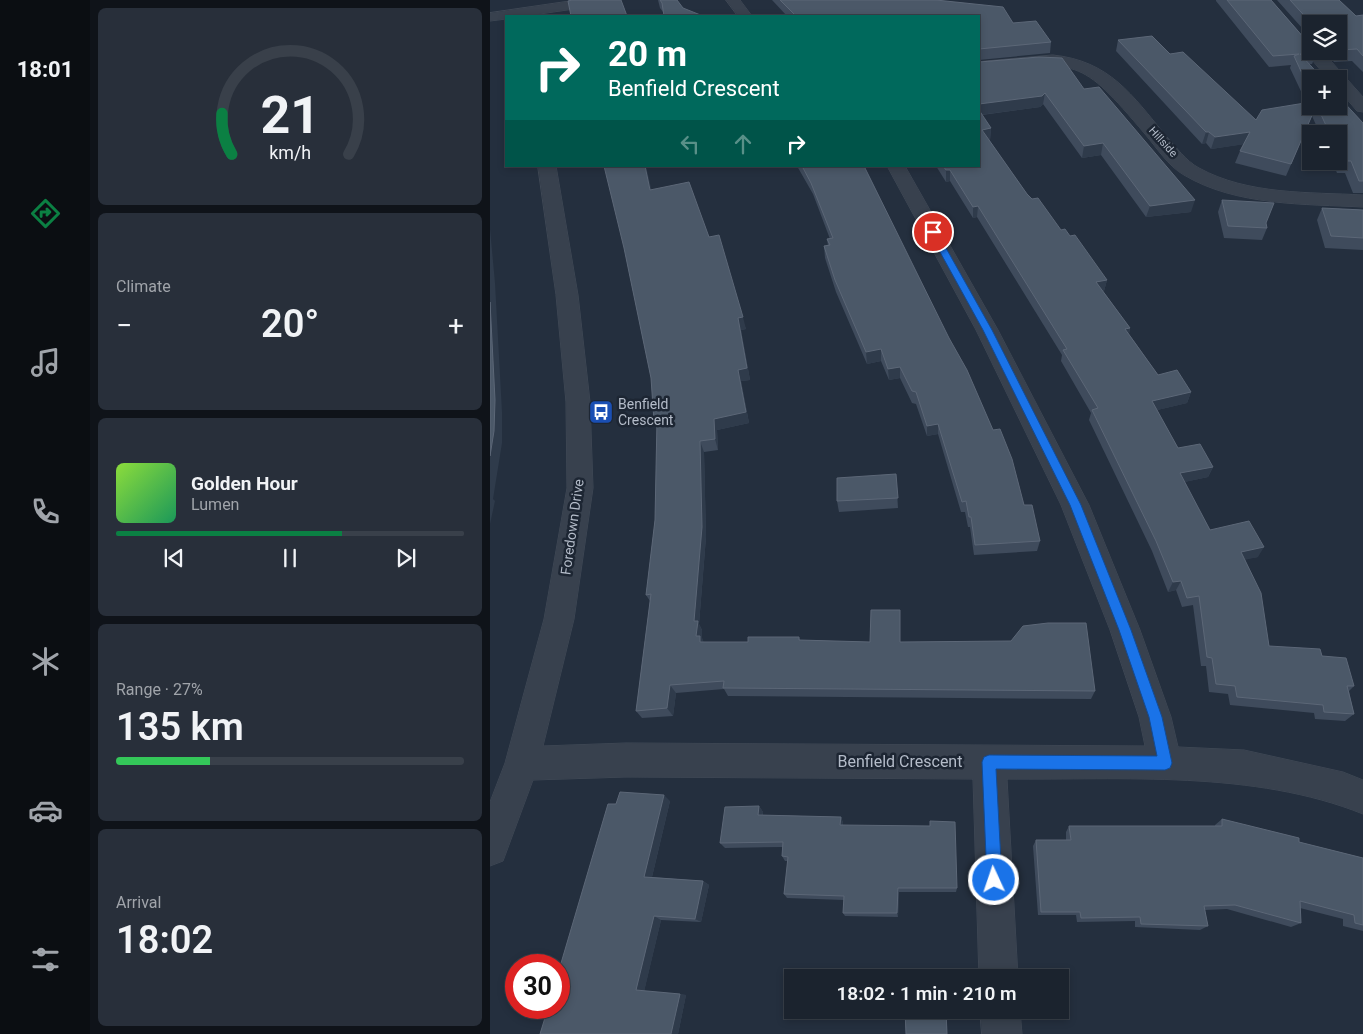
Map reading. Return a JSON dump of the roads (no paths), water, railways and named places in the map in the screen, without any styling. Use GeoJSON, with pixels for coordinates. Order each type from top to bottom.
{"type":"FeatureCollection","features":[{"type":"Feature","properties":{"kind":"street"},"geometry":{"type":"LineString","coordinates":[[531,14],[608,0]]}},
{"type":"Feature","properties":{"kind":"street"},"geometry":{"type":"LineString","coordinates":[[733,0],[744,15]]}},
{"type":"Feature","properties":{"kind":"street"},"geometry":{"type":"LineString","coordinates":[[490,18],[505,17]]}},
{"type":"Feature","properties":{"kind":"street","name":"Hillside"},"geometry":{"type":"LineString","coordinates":[[980,67],[1050,60],[1074,62],[1094,71],[1120,92],[1189,171],[1216,184],[1252,192],[1363,201]]}},
{"type":"Feature","properties":{"kind":"street"},"geometry":{"type":"LineString","coordinates":[[1320,60],[1329,70]]}},
{"type":"Feature","properties":{"kind":"street"},"geometry":{"type":"LineString","coordinates":[[1347,90],[1363,107]]}},
{"type":"Feature","properties":{"kind":"street","name":"Foredown Drive"},"geometry":{"type":"LineString","coordinates":[[490,848],[522,762],[558,619],[580,488],[578,402],[567,295],[547,167]]}},
{"type":"Feature","properties":{"kind":"street"},"geometry":{"type":"LineString","coordinates":[[897,167],[987,330],[1076,505],[1125,630],[1155,717],[1165,763]]}},
{"type":"Feature","properties":{"kind":"street","name":"Benfield Crescent"},"geometry":{"type":"LineString","coordinates":[[522,762],[626,760],[1165,763],[1244,767],[1343,789],[1363,796]]}},
{"type":"Feature","properties":{"kind":"street"},"geometry":{"type":"LineString","coordinates":[[989,762],[999,969]]}},
{"type":"Feature","properties":{"kind":"street"},"geometry":{"type":"LineString","coordinates":[[1001,1019],[1002,1034]]}},
{"type":"Feature","properties":{"kind":"place","name":"Benfield Crescent"},"geometry":{"type":"Point","coordinates":[601,412]}}]}
